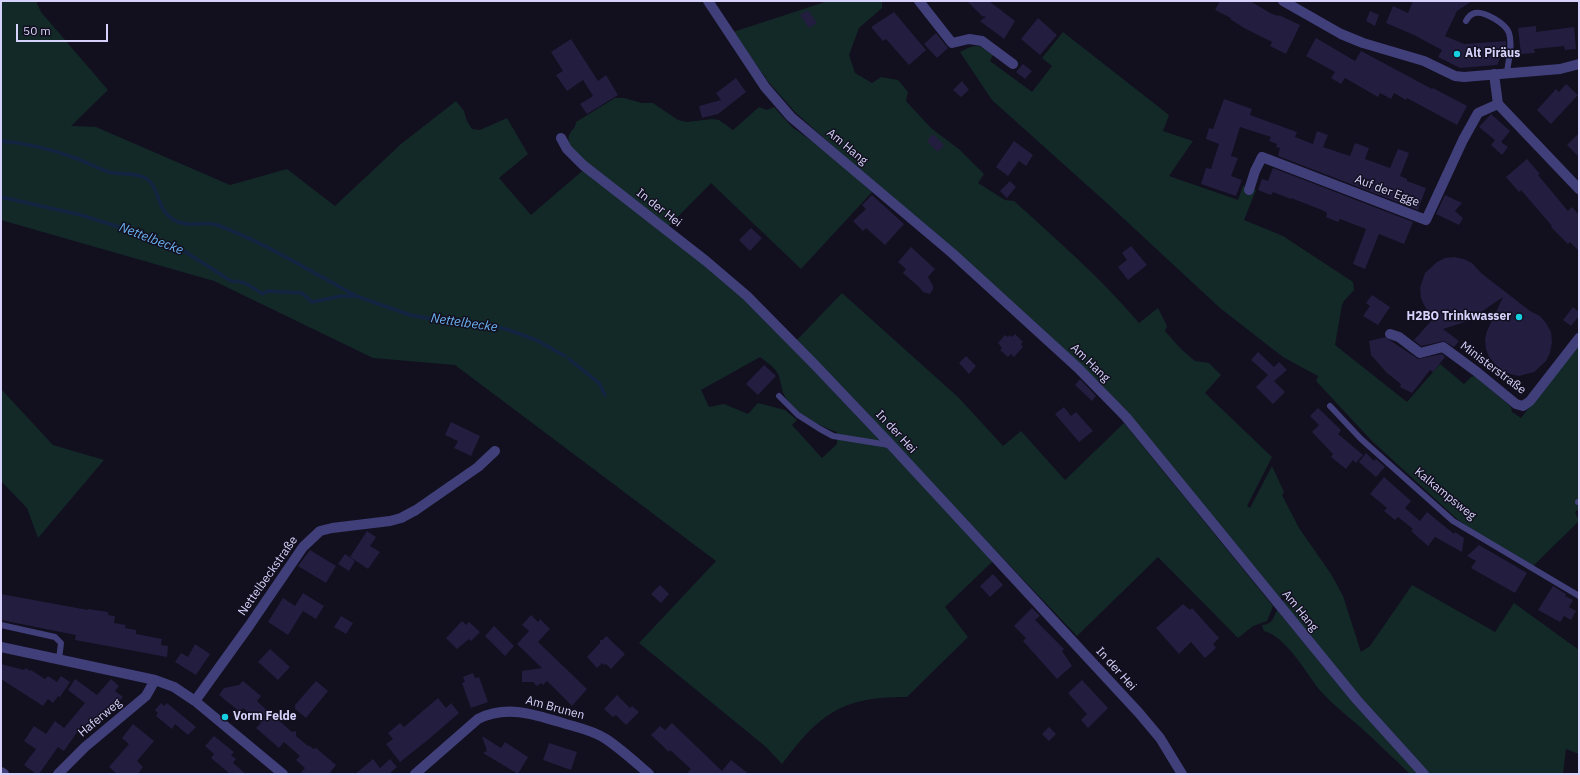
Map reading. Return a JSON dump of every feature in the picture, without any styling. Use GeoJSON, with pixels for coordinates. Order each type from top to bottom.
{"type":"FeatureCollection","features":[{"type":"Feature","properties":{"kind":"street","name":"Am Hang"},"geometry":{"type":"LineString","coordinates":[[708,1],[765,87],[791,117],[952,253],[1078,368],[1126,417],[1357,700],[1424,774]]}},
{"type":"Feature","properties":{"kind":"street"},"geometry":{"type":"LineString","coordinates":[[920,1],[952,44],[969,39],[982,41],[1013,64]]}},
{"type":"Feature","properties":{"kind":"street"},"geometry":{"type":"LineString","coordinates":[[1283,1],[1348,37],[1363,43],[1424,61],[1455,76],[1507,74],[1560,69],[1579,64]]}},
{"type":"Feature","properties":{"kind":"street"},"geometry":{"type":"LineString","coordinates":[[1494,74],[1498,104],[1579,189]]}},
{"type":"Feature","properties":{"kind":"street","name":"Auf der Egge"},"geometry":{"type":"LineString","coordinates":[[1249,190],[1255,171],[1262,157],[1426,220],[1463,140],[1478,113],[1498,104]]}},
{"type":"Feature","properties":{"kind":"street","name":"In der Hei"},"geometry":{"type":"LineString","coordinates":[[560,138],[567,149],[583,165],[706,261],[747,296],[891,445],[1138,713],[1160,738],[1182,774]]}},
{"type":"Feature","properties":{"kind":"street","name":"Ministerstraße"},"geometry":{"type":"LineString","coordinates":[[1390,334],[1399,337],[1420,353],[1443,347],[1477,372],[1516,404],[1522,406],[1530,401],[1579,338]]}},
{"type":"Feature","properties":{"kind":"street","name":"Nettelbeckstraße"},"geometry":{"type":"LineString","coordinates":[[195,701],[310,539],[320,531],[332,528],[401,518],[416,510],[478,468],[495,451]]}},
{"type":"Feature","properties":{"kind":"street"},"geometry":{"type":"LineString","coordinates":[[1,647],[155,680],[174,687],[195,701],[283,774]]}},
{"type":"Feature","properties":{"kind":"street","name":"Haferweg"},"geometry":{"type":"LineString","coordinates":[[58,774],[85,747],[146,696],[155,680]]}},
{"type":"Feature","properties":{"kind":"street","name":"Am Brunen"},"geometry":{"type":"LineString","coordinates":[[415,774],[478,719],[487,714],[511,711],[536,714],[593,732],[619,748],[649,774]]}},
{"type":"Feature","properties":{"kind":"lane"},"geometry":{"type":"LineString","coordinates":[[1466,21],[1469,16],[1475,13],[1482,14],[1500,22],[1508,31],[1510,40],[1507,74]]}},
{"type":"Feature","properties":{"kind":"lane"},"geometry":{"type":"LineString","coordinates":[[779,396],[798,415],[833,436],[891,445]]}},
{"type":"Feature","properties":{"kind":"lane","name":"Kalkampsweg"},"geometry":{"type":"LineString","coordinates":[[1330,406],[1361,439],[1454,521],[1579,596]]}},
{"type":"Feature","properties":{"kind":"lane"},"geometry":{"type":"LineString","coordinates":[[1,625],[55,637],[61,643],[59,659]]}},
{"type":"Feature","properties":{"kind":"green space"},"geometry":{"type":"Polygon","coordinates":[[[1,1],[36,1],[41,12],[108,90],[71,126],[96,127],[230,185],[287,169],[335,206],[401,144],[456,101],[464,111],[467,121],[472,129],[480,130],[507,118],[528,154],[499,178],[531,215],[588,166],[577,156],[571,147],[568,138],[576,122],[615,98],[624,98],[642,103],[653,103],[678,120],[687,122],[712,119],[719,120],[733,130],[759,107],[767,110],[774,107],[792,127],[823,149],[872,192],[801,269],[711,183],[664,231],[748,301],[990,557],[992,562],[945,607],[968,637],[907,697],[866,700],[834,711],[808,732],[782,764],[766,747],[639,643],[716,561],[455,365],[373,358],[214,281],[1,220],[1,1]],[[760,357],[701,390],[709,407],[724,404],[748,414],[758,403],[785,410],[797,420],[792,425],[822,458],[837,444],[837,432],[814,422],[794,408],[784,395],[777,371],[760,357]]]}},
{"type":"Feature","properties":{"kind":"green space"},"geometry":{"type":"Polygon","coordinates":[[[828,1],[882,1],[882,8],[859,28],[849,55],[855,73],[872,83],[881,77],[898,80],[908,92],[906,101],[931,128],[960,150],[984,174],[978,183],[1005,200],[1014,201],[1094,275],[1139,323],[1158,308],[1167,326],[1165,331],[1181,349],[1195,361],[1209,363],[1221,375],[1205,393],[1272,457],[1247,506],[1250,508],[1272,466],[1284,492],[1282,495],[1299,528],[1331,574],[1343,596],[1361,652],[1370,646],[1412,585],[1495,632],[1514,603],[1579,650],[1579,754],[1566,749],[1563,774],[1430,774],[1387,728],[1281,603],[1286,597],[1285,592],[1279,601],[1126,410],[795,112],[765,78],[767,76],[765,77],[733,32],[828,1]]]}},
{"type":"Feature","properties":{"kind":"green space"},"geometry":{"type":"Polygon","coordinates":[[[1063,32],[1169,115],[1163,131],[1193,141],[1169,176],[1238,200],[1243,186],[1256,190],[1244,220],[1283,236],[1353,282],[1354,290],[1342,305],[1335,345],[1407,402],[1440,364],[1464,384],[1471,377],[1475,376],[1511,407],[1512,412],[1521,418],[1576,346],[1579,348],[1579,509],[1575,512],[1579,521],[1529,570],[1457,519],[1373,442],[1316,381],[1318,376],[1283,357],[1220,308],[1109,205],[992,100],[960,52],[974,46],[981,47],[993,55],[990,61],[1032,92],[1052,66],[1042,58],[1063,32]]]}},
{"type":"Feature","properties":{"kind":"green space"},"geometry":{"type":"Polygon","coordinates":[[[842,293],[959,398],[1003,446],[1021,431],[1065,480],[1124,423],[1273,606],[1267,621],[1253,626],[1238,638],[1158,557],[1077,636],[796,341],[842,293]]]}},
{"type":"Feature","properties":{"kind":"green space"},"geometry":{"type":"Polygon","coordinates":[[[1,389],[53,445],[104,460],[38,538],[27,508],[1,481],[1,389]]]}},
{"type":"Feature","properties":{"kind":"green space"},"geometry":{"type":"Polygon","coordinates":[[[1277,610],[1354,704],[1418,774],[1410,774],[1333,703],[1318,688],[1287,647],[1272,634],[1264,631],[1262,625],[1271,622],[1277,610]]]}},
{"type":"Feature","properties":{"kind":"building"},"geometry":{"type":"Polygon","coordinates":[[[967,1],[989,1],[1015,21],[1004,39],[980,21],[986,17],[982,16],[967,1]]]}},
{"type":"Feature","properties":{"kind":"building"},"geometry":{"type":"Polygon","coordinates":[[[1220,1],[1250,1],[1272,14],[1279,15],[1300,25],[1286,54],[1270,46],[1272,42],[1244,28],[1230,19],[1231,18],[1215,10],[1220,1]]]}},
{"type":"Feature","properties":{"kind":"building"},"geometry":{"type":"Polygon","coordinates":[[[1413,1],[1472,1],[1457,11],[1445,36],[1464,44],[1506,41],[1506,45],[1497,65],[1460,68],[1438,57],[1442,50],[1414,35],[1386,23],[1393,6],[1408,13],[1413,1]]]}},
{"type":"Feature","properties":{"kind":"building"},"geometry":{"type":"Polygon","coordinates":[[[808,10],[817,23],[809,28],[800,15],[808,10]]]}},
{"type":"Feature","properties":{"kind":"building"},"geometry":{"type":"Polygon","coordinates":[[[1370,11],[1379,15],[1375,26],[1366,21],[1370,11]]]}},
{"type":"Feature","properties":{"kind":"building"},"geometry":{"type":"Polygon","coordinates":[[[894,12],[926,50],[909,65],[886,39],[883,41],[871,27],[894,12]]]}},
{"type":"Feature","properties":{"kind":"building"},"geometry":{"type":"Polygon","coordinates":[[[1038,18],[1057,35],[1040,55],[1021,39],[1038,18]]]}},
{"type":"Feature","properties":{"kind":"building"},"geometry":{"type":"Polygon","coordinates":[[[1536,26],[1536,32],[1574,27],[1576,49],[1565,50],[1564,46],[1534,49],[1535,53],[1521,54],[1518,28],[1536,26]]]}},
{"type":"Feature","properties":{"kind":"building"},"geometry":{"type":"Polygon","coordinates":[[[936,33],[948,48],[937,58],[924,44],[936,33]]]}},
{"type":"Feature","properties":{"kind":"building"},"geometry":{"type":"Polygon","coordinates":[[[1316,38],[1355,61],[1361,51],[1467,106],[1457,125],[1407,98],[1406,100],[1394,93],[1391,99],[1380,93],[1378,97],[1345,78],[1341,84],[1331,78],[1335,72],[1306,56],[1316,38]]]}},
{"type":"Feature","properties":{"kind":"building"},"geometry":{"type":"Polygon","coordinates":[[[571,39],[598,81],[606,75],[618,95],[587,114],[580,104],[593,96],[583,80],[567,91],[556,75],[563,71],[551,52],[571,39]]]}},
{"type":"Feature","properties":{"kind":"building"},"geometry":{"type":"Polygon","coordinates":[[[1023,64],[1032,71],[1025,79],[1016,72],[1023,64]]]}},
{"type":"Feature","properties":{"kind":"building"},"geometry":{"type":"Polygon","coordinates":[[[736,78],[746,92],[718,114],[702,118],[699,106],[721,100],[716,93],[736,78]]]}},
{"type":"Feature","properties":{"kind":"building"},"geometry":{"type":"Polygon","coordinates":[[[962,81],[969,90],[961,97],[953,90],[962,81]]]}},
{"type":"Feature","properties":{"kind":"building"},"geometry":{"type":"Polygon","coordinates":[[[1566,84],[1578,95],[1551,124],[1537,110],[1556,89],[1559,92],[1566,84]]]}},
{"type":"Feature","properties":{"kind":"building"},"geometry":{"type":"Polygon","coordinates":[[[1224,99],[1252,109],[1250,115],[1297,132],[1295,137],[1313,144],[1317,131],[1328,135],[1323,147],[1350,156],[1355,143],[1369,148],[1365,159],[1390,168],[1398,149],[1409,153],[1400,176],[1407,179],[1407,181],[1426,188],[1418,210],[1278,156],[1280,148],[1276,147],[1277,144],[1269,141],[1271,137],[1240,127],[1231,156],[1238,158],[1231,176],[1242,180],[1236,196],[1201,184],[1206,168],[1211,169],[1219,144],[1206,139],[1209,128],[1213,129],[1224,99]]]}},
{"type":"Feature","properties":{"kind":"building"},"geometry":{"type":"Polygon","coordinates":[[[1491,114],[1510,131],[1501,142],[1508,147],[1502,155],[1491,145],[1495,140],[1479,127],[1491,114]]]}},
{"type":"Feature","properties":{"kind":"building"},"geometry":{"type":"Polygon","coordinates":[[[1579,133],[1579,157],[1567,145],[1579,133]]]}},
{"type":"Feature","properties":{"kind":"building"},"geometry":{"type":"Polygon","coordinates":[[[933,134],[944,145],[938,152],[927,141],[933,134]]]}},
{"type":"Feature","properties":{"kind":"building"},"geometry":{"type":"Polygon","coordinates":[[[1014,141],[1033,155],[1026,166],[1019,161],[1008,176],[996,167],[1014,141]]]}},
{"type":"Feature","properties":{"kind":"building"},"geometry":{"type":"Polygon","coordinates":[[[1527,159],[1540,174],[1538,175],[1568,211],[1572,207],[1579,215],[1579,251],[1570,242],[1568,244],[1551,227],[1552,226],[1521,190],[1519,192],[1506,177],[1527,159]]]}},
{"type":"Feature","properties":{"kind":"building"},"geometry":{"type":"Polygon","coordinates":[[[1273,168],[1413,222],[1404,244],[1379,234],[1365,269],[1353,264],[1366,229],[1340,219],[1338,222],[1326,217],[1327,213],[1322,210],[1291,198],[1273,192],[1271,195],[1258,190],[1262,179],[1268,181],[1273,168]]]}},
{"type":"Feature","properties":{"kind":"building"},"geometry":{"type":"Polygon","coordinates":[[[1010,181],[1016,187],[1007,198],[1000,191],[1010,181]]]}},
{"type":"Feature","properties":{"kind":"building"},"geometry":{"type":"Polygon","coordinates":[[[872,195],[904,224],[885,245],[866,228],[863,231],[853,221],[866,209],[862,205],[872,195]]]}},
{"type":"Feature","properties":{"kind":"building"},"geometry":{"type":"Polygon","coordinates":[[[1445,195],[1462,203],[1455,211],[1463,218],[1459,225],[1436,214],[1445,195]]]}},
{"type":"Feature","properties":{"kind":"building"},"geometry":{"type":"Polygon","coordinates":[[[751,228],[762,238],[750,251],[739,240],[751,228]]]}},
{"type":"Feature","properties":{"kind":"building"},"geometry":{"type":"Polygon","coordinates":[[[1131,246],[1147,265],[1128,280],[1118,267],[1127,260],[1122,253],[1131,246]]]}},
{"type":"Feature","properties":{"kind":"building"},"geometry":{"type":"Polygon","coordinates":[[[911,247],[935,269],[928,277],[933,286],[930,294],[923,292],[903,273],[906,269],[898,262],[911,247]]]}},
{"type":"Feature","properties":{"kind":"building","name":"H2BO Trinkwasser"},"geometry":{"type":"Polygon","coordinates":[[[1454,257],[1464,259],[1472,263],[1481,273],[1530,311],[1540,316],[1546,323],[1551,332],[1552,342],[1550,353],[1546,361],[1534,372],[1519,376],[1510,374],[1500,370],[1489,357],[1485,339],[1487,331],[1503,297],[1468,321],[1443,329],[1459,341],[1454,347],[1444,341],[1421,346],[1414,340],[1433,319],[1421,298],[1420,288],[1425,273],[1437,262],[1445,258],[1454,257]]]}},
{"type":"Feature","properties":{"kind":"building"},"geometry":{"type":"Polygon","coordinates":[[[1372,295],[1390,307],[1378,325],[1363,316],[1370,306],[1366,303],[1372,295]]]}},
{"type":"Feature","properties":{"kind":"building"},"geometry":{"type":"Polygon","coordinates":[[[1573,307],[1579,312],[1579,316],[1571,326],[1563,320],[1573,307]]]}},
{"type":"Feature","properties":{"kind":"building"},"geometry":{"type":"Polygon","coordinates":[[[1015,334],[1023,342],[1021,344],[1023,347],[1014,357],[1011,354],[1008,357],[1000,350],[1002,348],[998,343],[1005,335],[1008,337],[1010,335],[1012,337],[1015,334]]]}},
{"type":"Feature","properties":{"kind":"building"},"geometry":{"type":"Polygon","coordinates":[[[1385,337],[1418,359],[1442,354],[1445,357],[1433,372],[1430,370],[1412,393],[1400,387],[1401,384],[1387,373],[1371,355],[1369,341],[1385,337]]]}},
{"type":"Feature","properties":{"kind":"building"},"geometry":{"type":"Polygon","coordinates":[[[1258,352],[1274,367],[1279,362],[1287,370],[1274,381],[1285,392],[1273,404],[1256,387],[1268,375],[1251,360],[1258,352]]]}},
{"type":"Feature","properties":{"kind":"building"},"geometry":{"type":"Polygon","coordinates":[[[966,356],[976,366],[969,374],[959,363],[966,356]]]}},
{"type":"Feature","properties":{"kind":"building"},"geometry":{"type":"Polygon","coordinates":[[[764,365],[776,376],[758,395],[746,384],[764,365]]]}},
{"type":"Feature","properties":{"kind":"building"},"geometry":{"type":"Polygon","coordinates":[[[1080,379],[1096,396],[1092,401],[1075,385],[1080,379]]]}},
{"type":"Feature","properties":{"kind":"building"},"geometry":{"type":"Polygon","coordinates":[[[1064,407],[1071,416],[1076,412],[1093,431],[1079,442],[1055,414],[1064,407]]]}},
{"type":"Feature","properties":{"kind":"building"},"geometry":{"type":"Polygon","coordinates":[[[1318,408],[1341,430],[1338,434],[1363,455],[1356,463],[1353,460],[1346,469],[1331,457],[1333,454],[1312,432],[1319,425],[1310,416],[1318,408]]]}},
{"type":"Feature","properties":{"kind":"building"},"geometry":{"type":"Polygon","coordinates":[[[451,422],[480,436],[471,456],[454,448],[458,441],[445,435],[451,422]]]}},
{"type":"Feature","properties":{"kind":"building"},"geometry":{"type":"Polygon","coordinates":[[[1366,453],[1374,461],[1376,459],[1385,467],[1376,477],[1359,462],[1366,453]]]}},
{"type":"Feature","properties":{"kind":"building"},"geometry":{"type":"Polygon","coordinates":[[[1384,477],[1411,501],[1405,508],[1420,521],[1427,512],[1454,534],[1455,532],[1464,538],[1462,552],[1435,537],[1428,546],[1411,531],[1413,529],[1398,517],[1395,520],[1384,511],[1387,508],[1370,494],[1384,477]]]}},
{"type":"Feature","properties":{"kind":"building"},"geometry":{"type":"Polygon","coordinates":[[[367,531],[376,537],[370,546],[380,552],[368,569],[350,557],[367,531]]]}},
{"type":"Feature","properties":{"kind":"building"},"geometry":{"type":"Polygon","coordinates":[[[1479,545],[1527,573],[1515,593],[1471,568],[1476,561],[1467,556],[1479,545]]]}},
{"type":"Feature","properties":{"kind":"building"},"geometry":{"type":"Polygon","coordinates":[[[310,550],[336,566],[326,583],[298,566],[310,550]]]}},
{"type":"Feature","properties":{"kind":"building"},"geometry":{"type":"Polygon","coordinates":[[[345,554],[355,561],[349,571],[338,564],[345,554]]]}},
{"type":"Feature","properties":{"kind":"building"},"geometry":{"type":"Polygon","coordinates":[[[993,574],[1003,585],[990,597],[980,586],[993,574]]]}},
{"type":"Feature","properties":{"kind":"building"},"geometry":{"type":"Polygon","coordinates":[[[660,585],[669,594],[661,603],[651,594],[660,585]]]}},
{"type":"Feature","properties":{"kind":"building"},"geometry":{"type":"Polygon","coordinates":[[[1553,586],[1566,594],[1565,596],[1573,600],[1569,607],[1576,611],[1571,620],[1564,616],[1560,622],[1538,610],[1553,586]]]}},
{"type":"Feature","properties":{"kind":"building"},"geometry":{"type":"Polygon","coordinates":[[[303,593],[324,606],[316,619],[303,611],[288,635],[268,622],[283,598],[295,606],[303,593]]]}},
{"type":"Feature","properties":{"kind":"building"},"geometry":{"type":"Polygon","coordinates":[[[1,594],[88,610],[108,612],[108,615],[115,616],[114,623],[126,625],[125,628],[136,630],[136,634],[162,639],[161,645],[168,646],[167,657],[75,640],[76,635],[1,620],[1,594]]]}},
{"type":"Feature","properties":{"kind":"building"},"geometry":{"type":"Polygon","coordinates":[[[1183,604],[1190,610],[1192,608],[1219,638],[1213,644],[1216,648],[1205,658],[1191,642],[1179,654],[1156,628],[1183,604]]]}},
{"type":"Feature","properties":{"kind":"building"},"geometry":{"type":"Polygon","coordinates":[[[1032,608],[1040,616],[1035,620],[1064,649],[1062,651],[1072,666],[1057,679],[1023,641],[1026,638],[1014,626],[1032,608]]]}},
{"type":"Feature","properties":{"kind":"building"},"geometry":{"type":"Polygon","coordinates":[[[531,615],[538,622],[540,619],[550,629],[538,642],[587,689],[572,706],[547,681],[543,685],[541,683],[537,686],[533,682],[522,682],[522,671],[542,668],[517,644],[529,631],[522,625],[531,615]]]}},
{"type":"Feature","properties":{"kind":"building"},"geometry":{"type":"Polygon","coordinates":[[[341,616],[353,623],[346,634],[334,627],[341,616]]]}},
{"type":"Feature","properties":{"kind":"building"},"geometry":{"type":"Polygon","coordinates":[[[462,621],[466,625],[469,622],[480,632],[471,641],[469,639],[457,649],[446,638],[462,621]]]}},
{"type":"Feature","properties":{"kind":"building"},"geometry":{"type":"Polygon","coordinates":[[[494,626],[514,646],[505,656],[485,636],[494,626]]]}},
{"type":"Feature","properties":{"kind":"building"},"geometry":{"type":"Polygon","coordinates":[[[606,636],[625,654],[611,669],[606,664],[604,665],[602,663],[597,668],[587,657],[600,643],[600,640],[603,640],[606,636]]]}},
{"type":"Feature","properties":{"kind":"building"},"geometry":{"type":"Polygon","coordinates":[[[195,644],[210,654],[196,675],[175,662],[181,653],[188,657],[195,644]]]}},
{"type":"Feature","properties":{"kind":"building"},"geometry":{"type":"Polygon","coordinates":[[[270,649],[290,667],[278,680],[258,662],[270,649]]]}},
{"type":"Feature","properties":{"kind":"building"},"geometry":{"type":"Polygon","coordinates":[[[1,664],[24,670],[26,668],[45,679],[48,676],[57,682],[61,676],[70,682],[60,697],[58,696],[53,703],[48,699],[43,706],[1,679],[1,664]]]}},
{"type":"Feature","properties":{"kind":"building"},"geometry":{"type":"Polygon","coordinates":[[[473,673],[475,678],[479,677],[488,702],[471,708],[462,683],[465,682],[463,677],[473,673]]]}},
{"type":"Feature","properties":{"kind":"building"},"geometry":{"type":"Polygon","coordinates":[[[75,679],[97,695],[111,679],[119,686],[115,691],[123,697],[111,710],[107,707],[87,730],[82,725],[64,751],[58,747],[39,774],[36,774],[24,765],[36,749],[24,741],[34,726],[46,734],[55,721],[64,728],[85,703],[68,690],[75,679]]]}},
{"type":"Feature","properties":{"kind":"building"},"geometry":{"type":"Polygon","coordinates":[[[1082,680],[1108,708],[1088,728],[1081,720],[1087,714],[1068,693],[1082,680]]]}},
{"type":"Feature","properties":{"kind":"building"},"geometry":{"type":"Polygon","coordinates":[[[243,681],[261,696],[257,701],[261,705],[292,732],[296,731],[296,736],[308,746],[309,745],[313,749],[316,748],[336,765],[329,774],[300,774],[305,768],[296,760],[300,756],[284,742],[279,748],[256,728],[261,723],[243,708],[240,712],[219,695],[224,688],[239,685],[243,681]]]}},
{"type":"Feature","properties":{"kind":"building"},"geometry":{"type":"Polygon","coordinates":[[[316,681],[328,691],[306,718],[295,709],[295,705],[316,681]]]}},
{"type":"Feature","properties":{"kind":"building"},"geometry":{"type":"Polygon","coordinates":[[[617,695],[630,708],[632,706],[639,712],[626,725],[616,715],[613,717],[604,709],[617,695]]]}},
{"type":"Feature","properties":{"kind":"building"},"geometry":{"type":"Polygon","coordinates":[[[438,698],[446,708],[451,703],[459,713],[400,762],[386,744],[393,739],[388,733],[400,723],[404,727],[438,698]]]}},
{"type":"Feature","properties":{"kind":"building"},"geometry":{"type":"Polygon","coordinates":[[[161,703],[164,706],[167,703],[196,727],[188,735],[175,724],[172,729],[156,716],[158,713],[155,710],[161,703]]]}},
{"type":"Feature","properties":{"kind":"building"},"geometry":{"type":"Polygon","coordinates":[[[672,723],[722,771],[731,760],[749,774],[686,774],[691,769],[670,750],[669,752],[651,735],[660,726],[665,730],[672,723]]]}},
{"type":"Feature","properties":{"kind":"building"},"geometry":{"type":"Polygon","coordinates":[[[133,724],[154,741],[137,761],[143,767],[138,774],[117,774],[109,767],[129,744],[122,738],[133,724]]]}},
{"type":"Feature","properties":{"kind":"building"},"geometry":{"type":"Polygon","coordinates":[[[1049,727],[1056,734],[1049,741],[1042,734],[1049,727]]]}},
{"type":"Feature","properties":{"kind":"building"},"geometry":{"type":"Polygon","coordinates":[[[214,736],[234,752],[231,755],[236,759],[233,763],[246,774],[230,774],[211,758],[214,754],[205,746],[214,736]]]}},
{"type":"Feature","properties":{"kind":"building"},"geometry":{"type":"Polygon","coordinates":[[[482,736],[501,748],[505,742],[528,757],[518,774],[483,753],[487,751],[482,736]]]}},
{"type":"Feature","properties":{"kind":"building"},"geometry":{"type":"Polygon","coordinates":[[[549,743],[577,752],[571,770],[543,760],[549,743]]]}},
{"type":"Feature","properties":{"kind":"building"},"geometry":{"type":"Polygon","coordinates":[[[373,759],[380,768],[390,759],[397,767],[389,774],[355,774],[373,759]]]}},
{"type":"Feature","properties":{"kind":"waterway"},"geometry":{"type":"LineString","coordinates":[[1,141],[21,143],[50,150],[78,159],[109,172],[139,175],[151,183],[165,212],[178,222],[184,224],[208,223],[235,232],[270,249],[355,295]]}},
{"type":"Feature","properties":{"kind":"waterway","name":"Nettelbecke"},"geometry":{"type":"LineString","coordinates":[[1,197],[81,215],[138,233],[171,248],[181,249],[231,281],[244,283],[262,294],[268,291],[302,293],[312,302],[341,296],[356,296],[410,315],[466,325],[492,326],[506,329],[536,340],[565,356]]}},
{"type":"Feature","properties":{"kind":"waterway","name":"Nettelbecke"},"geometry":{"type":"LineString","coordinates":[[569,359],[599,383],[605,395]]}},
{"type":"Feature","properties":{"kind":"place","name":"Alt Piräus"},"geometry":{"type":"Point","coordinates":[1457,54]}},
{"type":"Feature","properties":{"kind":"place","name":"H2BO Trinkwasser"},"geometry":{"type":"Point","coordinates":[1519,317]}},
{"type":"Feature","properties":{"kind":"place","name":"Vorm Felde"},"geometry":{"type":"Point","coordinates":[225,717]}}]}
